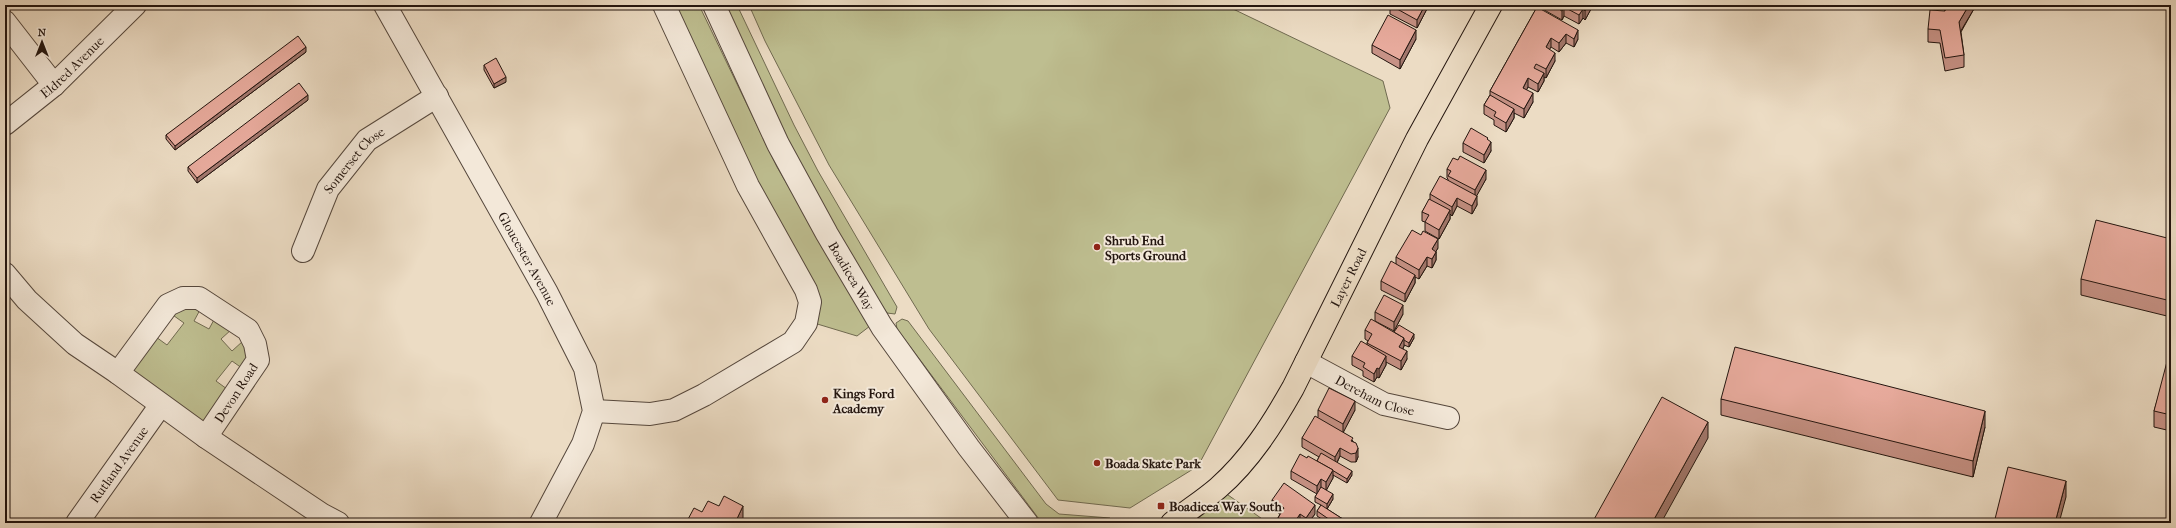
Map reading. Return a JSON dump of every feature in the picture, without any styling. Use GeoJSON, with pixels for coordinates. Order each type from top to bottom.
{"type":"FeatureCollection","features":[{"type":"Feature","properties":{"kind":"main road","name":"Layer Road"},"geometry":{"type":"LineString","coordinates":[[1172,523],[1218,488],[1245,460],[1271,428],[1306,362],[1417,139],[1491,5]]}},
{"type":"Feature","properties":{"kind":"street","name":"Eldred Avenue"},"geometry":{"type":"LineString","coordinates":[[5,124],[54,85],[135,5]]}},
{"type":"Feature","properties":{"kind":"street","name":"Gloucester Avenue"},"geometry":{"type":"LineString","coordinates":[[385,5],[544,286],[585,368],[594,411]]}},
{"type":"Feature","properties":{"kind":"street"},"geometry":{"type":"LineString","coordinates":[[541,523],[583,444],[594,411],[650,414],[674,410],[704,395],[793,342],[806,323],[810,302],[806,290],[748,186],[664,5]]}},
{"type":"Feature","properties":{"kind":"street","name":"Boadicea Way"},"geometry":{"type":"LineString","coordinates":[[714,5],[778,144],[827,234],[882,327],[969,448],[1027,523]]}},
{"type":"Feature","properties":{"kind":"street"},"geometry":{"type":"LineString","coordinates":[[5,22],[54,85]]}},
{"type":"Feature","properties":{"kind":"street","name":"Somerset Close"},"geometry":{"type":"LineString","coordinates":[[304,251],[328,189],[367,140],[437,96]]}},
{"type":"Feature","properties":{"kind":"street","name":"Devon Road"},"geometry":{"type":"LineString","coordinates":[[5,274],[27,300],[75,344],[118,373],[160,406],[321,514],[338,523]]}},
{"type":"Feature","properties":{"kind":"street","name":"Devon Road"},"geometry":{"type":"LineString","coordinates":[[118,373],[168,305],[184,298],[199,298],[248,330],[255,344],[258,360],[206,437]]}},
{"type":"Feature","properties":{"kind":"street","name":"Dereham Close"},"geometry":{"type":"LineString","coordinates":[[1306,362],[1384,404],[1406,411],[1448,418]]}},
{"type":"Feature","properties":{"kind":"street","name":"Rutland Avenue"},"geometry":{"type":"LineString","coordinates":[[78,523],[160,406]]}},
{"type":"Feature","properties":{"kind":"green space"},"geometry":{"type":"Polygon","coordinates":[[[668,5],[699,5],[777,167],[870,326],[857,336],[814,323],[778,227],[668,5]]]}},
{"type":"Feature","properties":{"kind":"green space"},"geometry":{"type":"Polygon","coordinates":[[[722,5],[737,5],[794,125],[818,171],[897,307],[895,314],[887,313],[797,162],[722,5]]]}},
{"type":"Feature","properties":{"kind":"green space","name":"Shrub End Sports Ground"},"geometry":{"type":"Polygon","coordinates":[[[749,5],[1230,5],[1231,8],[1383,81],[1390,108],[1198,466],[1130,508],[1058,500],[929,329],[829,165],[765,41],[749,5]]]}},
{"type":"Feature","properties":{"kind":"green space"},"geometry":{"type":"Polygon","coordinates":[[[173,308],[201,308],[194,321],[209,329],[216,316],[232,329],[221,339],[232,351],[243,341],[248,342],[246,371],[232,361],[216,381],[227,389],[204,422],[131,372],[156,337],[167,345],[184,323],[170,313],[173,308]]]}},
{"type":"Feature","properties":{"kind":"green space"},"geometry":{"type":"Polygon","coordinates":[[[902,319],[908,321],[1046,504],[1059,514],[1110,518],[1113,523],[1042,523],[897,329],[896,323],[902,319]]]}},
{"type":"Feature","properties":{"kind":"green space"},"geometry":{"type":"Polygon","coordinates":[[[1218,488],[1268,523],[1171,523],[1218,488]]]}},
{"type":"Feature","properties":{"kind":"building"},"geometry":{"type":"Polygon","coordinates":[[[1390,5],[1425,5],[1417,20],[1390,5]]]}},
{"type":"Feature","properties":{"kind":"building"},"geometry":{"type":"Polygon","coordinates":[[[1552,5],[1588,5],[1585,11],[1583,9],[1579,15],[1564,7],[1562,11],[1552,5]]]}},
{"type":"Feature","properties":{"kind":"building"},"geometry":{"type":"Polygon","coordinates":[[[1948,5],[1969,5],[1959,22],[1964,55],[1945,58],[1940,30],[1928,29],[1930,10],[1945,11],[1948,5]]]}},
{"type":"Feature","properties":{"kind":"building"},"geometry":{"type":"Polygon","coordinates":[[[1537,7],[1578,30],[1574,39],[1566,34],[1559,43],[1551,38],[1546,47],[1555,53],[1546,69],[1536,64],[1534,68],[1544,73],[1538,84],[1528,78],[1523,88],[1533,93],[1524,109],[1490,91],[1537,7]]]}},
{"type":"Feature","properties":{"kind":"building"},"geometry":{"type":"Polygon","coordinates":[[[1388,15],[1416,30],[1400,60],[1372,45],[1388,15]]]}},
{"type":"Feature","properties":{"kind":"building"},"geometry":{"type":"Polygon","coordinates":[[[298,36],[306,47],[175,146],[166,135],[298,36]]]}},
{"type":"Feature","properties":{"kind":"building"},"geometry":{"type":"Polygon","coordinates":[[[496,58],[506,77],[494,84],[484,65],[496,58]]]}},
{"type":"Feature","properties":{"kind":"building"},"geometry":{"type":"Polygon","coordinates":[[[299,83],[308,95],[197,178],[188,167],[299,83]]]}},
{"type":"Feature","properties":{"kind":"building"},"geometry":{"type":"Polygon","coordinates":[[[1490,95],[1514,109],[1506,123],[1494,116],[1496,112],[1484,105],[1490,95]]]}},
{"type":"Feature","properties":{"kind":"building"},"geometry":{"type":"Polygon","coordinates":[[[1471,128],[1488,138],[1487,139],[1491,142],[1484,155],[1463,143],[1471,128]]]}},
{"type":"Feature","properties":{"kind":"building"},"geometry":{"type":"Polygon","coordinates":[[[1460,156],[1486,170],[1475,190],[1448,176],[1451,171],[1447,169],[1453,158],[1458,160],[1460,156]]]}},
{"type":"Feature","properties":{"kind":"building"},"geometry":{"type":"Polygon","coordinates":[[[1440,176],[1477,196],[1472,206],[1457,198],[1452,207],[1430,194],[1440,176]]]}},
{"type":"Feature","properties":{"kind":"building"},"geometry":{"type":"Polygon","coordinates":[[[1429,199],[1450,210],[1439,230],[1425,222],[1429,215],[1422,212],[1429,199]]]}},
{"type":"Feature","properties":{"kind":"building"},"geometry":{"type":"Polygon","coordinates":[[[2096,220],[2171,239],[2171,301],[2081,279],[2096,220]]]}},
{"type":"Feature","properties":{"kind":"building"},"geometry":{"type":"Polygon","coordinates":[[[1412,230],[1421,235],[1423,231],[1438,239],[1432,249],[1436,252],[1432,259],[1427,257],[1419,270],[1396,257],[1412,230]]]}},
{"type":"Feature","properties":{"kind":"building"},"geometry":{"type":"Polygon","coordinates":[[[1391,261],[1415,275],[1405,294],[1381,281],[1391,261]]]}},
{"type":"Feature","properties":{"kind":"building"},"geometry":{"type":"Polygon","coordinates":[[[1384,295],[1403,305],[1394,322],[1375,312],[1384,295]]]}},
{"type":"Feature","properties":{"kind":"building"},"geometry":{"type":"Polygon","coordinates":[[[1371,319],[1404,338],[1399,347],[1407,351],[1401,361],[1367,343],[1372,334],[1365,330],[1371,319]]]}},
{"type":"Feature","properties":{"kind":"building"},"geometry":{"type":"Polygon","coordinates":[[[1399,325],[1414,334],[1409,343],[1394,332],[1399,325]]]}},
{"type":"Feature","properties":{"kind":"building"},"geometry":{"type":"Polygon","coordinates":[[[1361,341],[1386,356],[1379,369],[1377,368],[1374,374],[1363,367],[1365,363],[1352,356],[1361,341]]]}},
{"type":"Feature","properties":{"kind":"building"},"geometry":{"type":"Polygon","coordinates":[[[1735,347],[1985,411],[1973,461],[1721,399],[1735,347]]]}},
{"type":"Feature","properties":{"kind":"building"},"geometry":{"type":"Polygon","coordinates":[[[2169,354],[2171,354],[2171,415],[2154,411],[2169,354]]]}},
{"type":"Feature","properties":{"kind":"building"},"geometry":{"type":"Polygon","coordinates":[[[1329,388],[1355,401],[1343,424],[1318,410],[1329,388]]]}},
{"type":"Feature","properties":{"kind":"building"},"geometry":{"type":"Polygon","coordinates":[[[1662,397],[1708,422],[1652,523],[1592,523],[1662,397]]]}},
{"type":"Feature","properties":{"kind":"building"},"geometry":{"type":"Polygon","coordinates":[[[1315,416],[1353,438],[1351,441],[1356,443],[1358,448],[1356,453],[1351,454],[1340,448],[1335,457],[1302,438],[1315,416]]]}},
{"type":"Feature","properties":{"kind":"building"},"geometry":{"type":"Polygon","coordinates":[[[1321,453],[1352,471],[1347,479],[1317,461],[1321,453]]]}},
{"type":"Feature","properties":{"kind":"building"},"geometry":{"type":"Polygon","coordinates":[[[1300,454],[1307,458],[1308,456],[1333,470],[1326,482],[1321,479],[1317,486],[1291,471],[1300,454]]]}},
{"type":"Feature","properties":{"kind":"building"},"geometry":{"type":"Polygon","coordinates":[[[2008,467],[2066,481],[2055,523],[1994,523],[2008,467]]]}},
{"type":"Feature","properties":{"kind":"building"},"geometry":{"type":"Polygon","coordinates":[[[1284,483],[1315,505],[1306,518],[1300,514],[1294,523],[1285,523],[1278,518],[1284,508],[1272,500],[1284,483]]]}},
{"type":"Feature","properties":{"kind":"building"},"geometry":{"type":"Polygon","coordinates":[[[1321,487],[1333,494],[1327,504],[1315,497],[1321,487]]]}},
{"type":"Feature","properties":{"kind":"building"},"geometry":{"type":"Polygon","coordinates":[[[724,496],[743,506],[735,523],[686,523],[694,508],[702,512],[708,501],[719,506],[724,496]]]}},
{"type":"Feature","properties":{"kind":"building"},"geometry":{"type":"Polygon","coordinates":[[[1321,505],[1349,523],[1333,523],[1317,511],[1321,505]]]}},
{"type":"Feature","properties":{"kind":"place","name":"Shrub End Sports Ground"},"geometry":{"type":"Point","coordinates":[1097,247]}},
{"type":"Feature","properties":{"kind":"place","name":"Kings Ford Academy"},"geometry":{"type":"Point","coordinates":[825,400]}},
{"type":"Feature","properties":{"kind":"place","name":"Boada Skate Park"},"geometry":{"type":"Point","coordinates":[1097,463]}},
{"type":"Feature","properties":{"kind":"place","name":"Boadicea Way South"},"geometry":{"type":"Point","coordinates":[1161,506]}}]}
